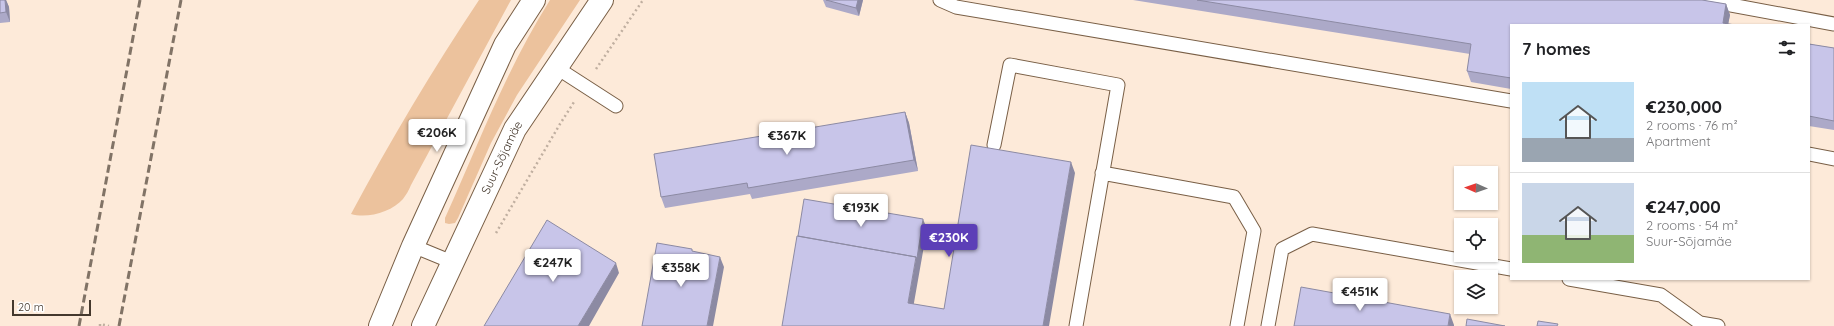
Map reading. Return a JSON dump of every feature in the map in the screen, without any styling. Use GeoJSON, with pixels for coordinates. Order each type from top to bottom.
{"type":"FeatureCollection","features":[{"type":"Feature","properties":{"kind":"main road"},"geometry":{"type":"LineString","coordinates":[[380,326],[413,246],[505,45],[534,0]]}},
{"type":"Feature","properties":{"kind":"main road","name":"Suur-Sõjamäe"},"geometry":{"type":"LineString","coordinates":[[423,326],[515,129],[602,0]]}},
{"type":"Feature","properties":{"kind":"lane"},"geometry":{"type":"LineString","coordinates":[[940,0],[956,7],[1510,102]]}},
{"type":"Feature","properties":{"kind":"lane"},"geometry":{"type":"LineString","coordinates":[[1704,0],[1834,24]]}},
{"type":"Feature","properties":{"kind":"lane"},"geometry":{"type":"LineString","coordinates":[[994,145],[1010,65],[1118,85],[1076,326]]}},
{"type":"Feature","properties":{"kind":"lane"},"geometry":{"type":"LineString","coordinates":[[557,68],[616,106]]}},
{"type":"Feature","properties":{"kind":"lane"},"geometry":{"type":"LineString","coordinates":[[1810,154],[1834,159]]}},
{"type":"Feature","properties":{"kind":"lane"},"geometry":{"type":"LineString","coordinates":[[1102,173],[1234,197],[1254,231],[1237,326]]}},
{"type":"Feature","properties":{"kind":"lane"},"geometry":{"type":"LineString","coordinates":[[1268,326],[1282,249],[1312,234],[1510,269]]}},
{"type":"Feature","properties":{"kind":"lane"},"geometry":{"type":"LineString","coordinates":[[413,246],[452,262]]}},
{"type":"Feature","properties":{"kind":"lane"},"geometry":{"type":"LineString","coordinates":[[1575,280],[1661,295],[1700,323],[1718,326]]}},
{"type":"Feature","properties":{"kind":"path"},"geometry":{"type":"LineString","coordinates":[[493,237],[560,124],[643,0]]}},
{"type":"Feature","properties":{"kind":"path"},"geometry":{"type":"LineString","coordinates":[[100,326],[100,324],[109,326]]}},
{"type":"Feature","properties":{"kind":"shaded area"},"geometry":{"type":"Polygon","coordinates":[[[479,0],[511,0],[403,199],[398,204],[386,211],[364,216],[351,214],[412,106],[479,0]]]}},
{"type":"Feature","properties":{"kind":"shaded area"},"geometry":{"type":"Polygon","coordinates":[[[550,0],[580,0],[517,95],[491,143],[455,223],[445,223],[445,218],[481,135],[520,52],[550,0]]]}},
{"type":"Feature","properties":{"kind":"building"},"geometry":{"type":"Polygon","coordinates":[[[0,0],[5,0],[6,12],[0,13],[0,0]]]}},
{"type":"Feature","properties":{"kind":"building"},"geometry":{"type":"Polygon","coordinates":[[[826,0],[858,0],[856,8],[826,0]]]}},
{"type":"Feature","properties":{"kind":"building"},"geometry":{"type":"Polygon","coordinates":[[[1197,0],[1702,0],[1726,4],[1723,23],[1729,24],[1510,24],[1510,78],[1467,71],[1471,44],[1197,0]]]}},
{"type":"Feature","properties":{"kind":"building"},"geometry":{"type":"Polygon","coordinates":[[[1810,44],[1834,48],[1834,121],[1810,116],[1810,44]]]}},
{"type":"Feature","properties":{"kind":"building"},"geometry":{"type":"Polygon","coordinates":[[[905,112],[914,160],[748,188],[747,183],[661,197],[654,154],[905,112]]]}},
{"type":"Feature","properties":{"kind":"building"},"geometry":{"type":"Polygon","coordinates":[[[971,145],[1071,162],[1043,326],[782,326],[797,236],[916,257],[908,303],[944,309],[971,145]]]}},
{"type":"Feature","properties":{"kind":"building"},"geometry":{"type":"Polygon","coordinates":[[[804,199],[923,219],[917,258],[798,236],[804,199]]]}},
{"type":"Feature","properties":{"kind":"building"},"geometry":{"type":"Polygon","coordinates":[[[547,220],[616,263],[578,326],[484,326],[547,220]]]}},
{"type":"Feature","properties":{"kind":"building"},"geometry":{"type":"Polygon","coordinates":[[[657,243],[692,249],[692,251],[720,257],[707,326],[642,326],[657,243]]]}},
{"type":"Feature","properties":{"kind":"building"},"geometry":{"type":"Polygon","coordinates":[[[1301,287],[1450,314],[1448,326],[1294,326],[1301,287]]]}},
{"type":"Feature","properties":{"kind":"building"},"geometry":{"type":"Polygon","coordinates":[[[1467,319],[1505,326],[1466,326],[1467,319]]]}},
{"type":"Feature","properties":{"kind":"building"},"geometry":{"type":"Polygon","coordinates":[[[1538,321],[1558,324],[1557,326],[1537,326],[1538,321]]]}},
{"type":"Feature","properties":{"kind":"railway"},"geometry":{"type":"LineString","coordinates":[[79,326],[140,0]]}},
{"type":"Feature","properties":{"kind":"railway"},"geometry":{"type":"LineString","coordinates":[[119,326],[181,0]]}}]}
